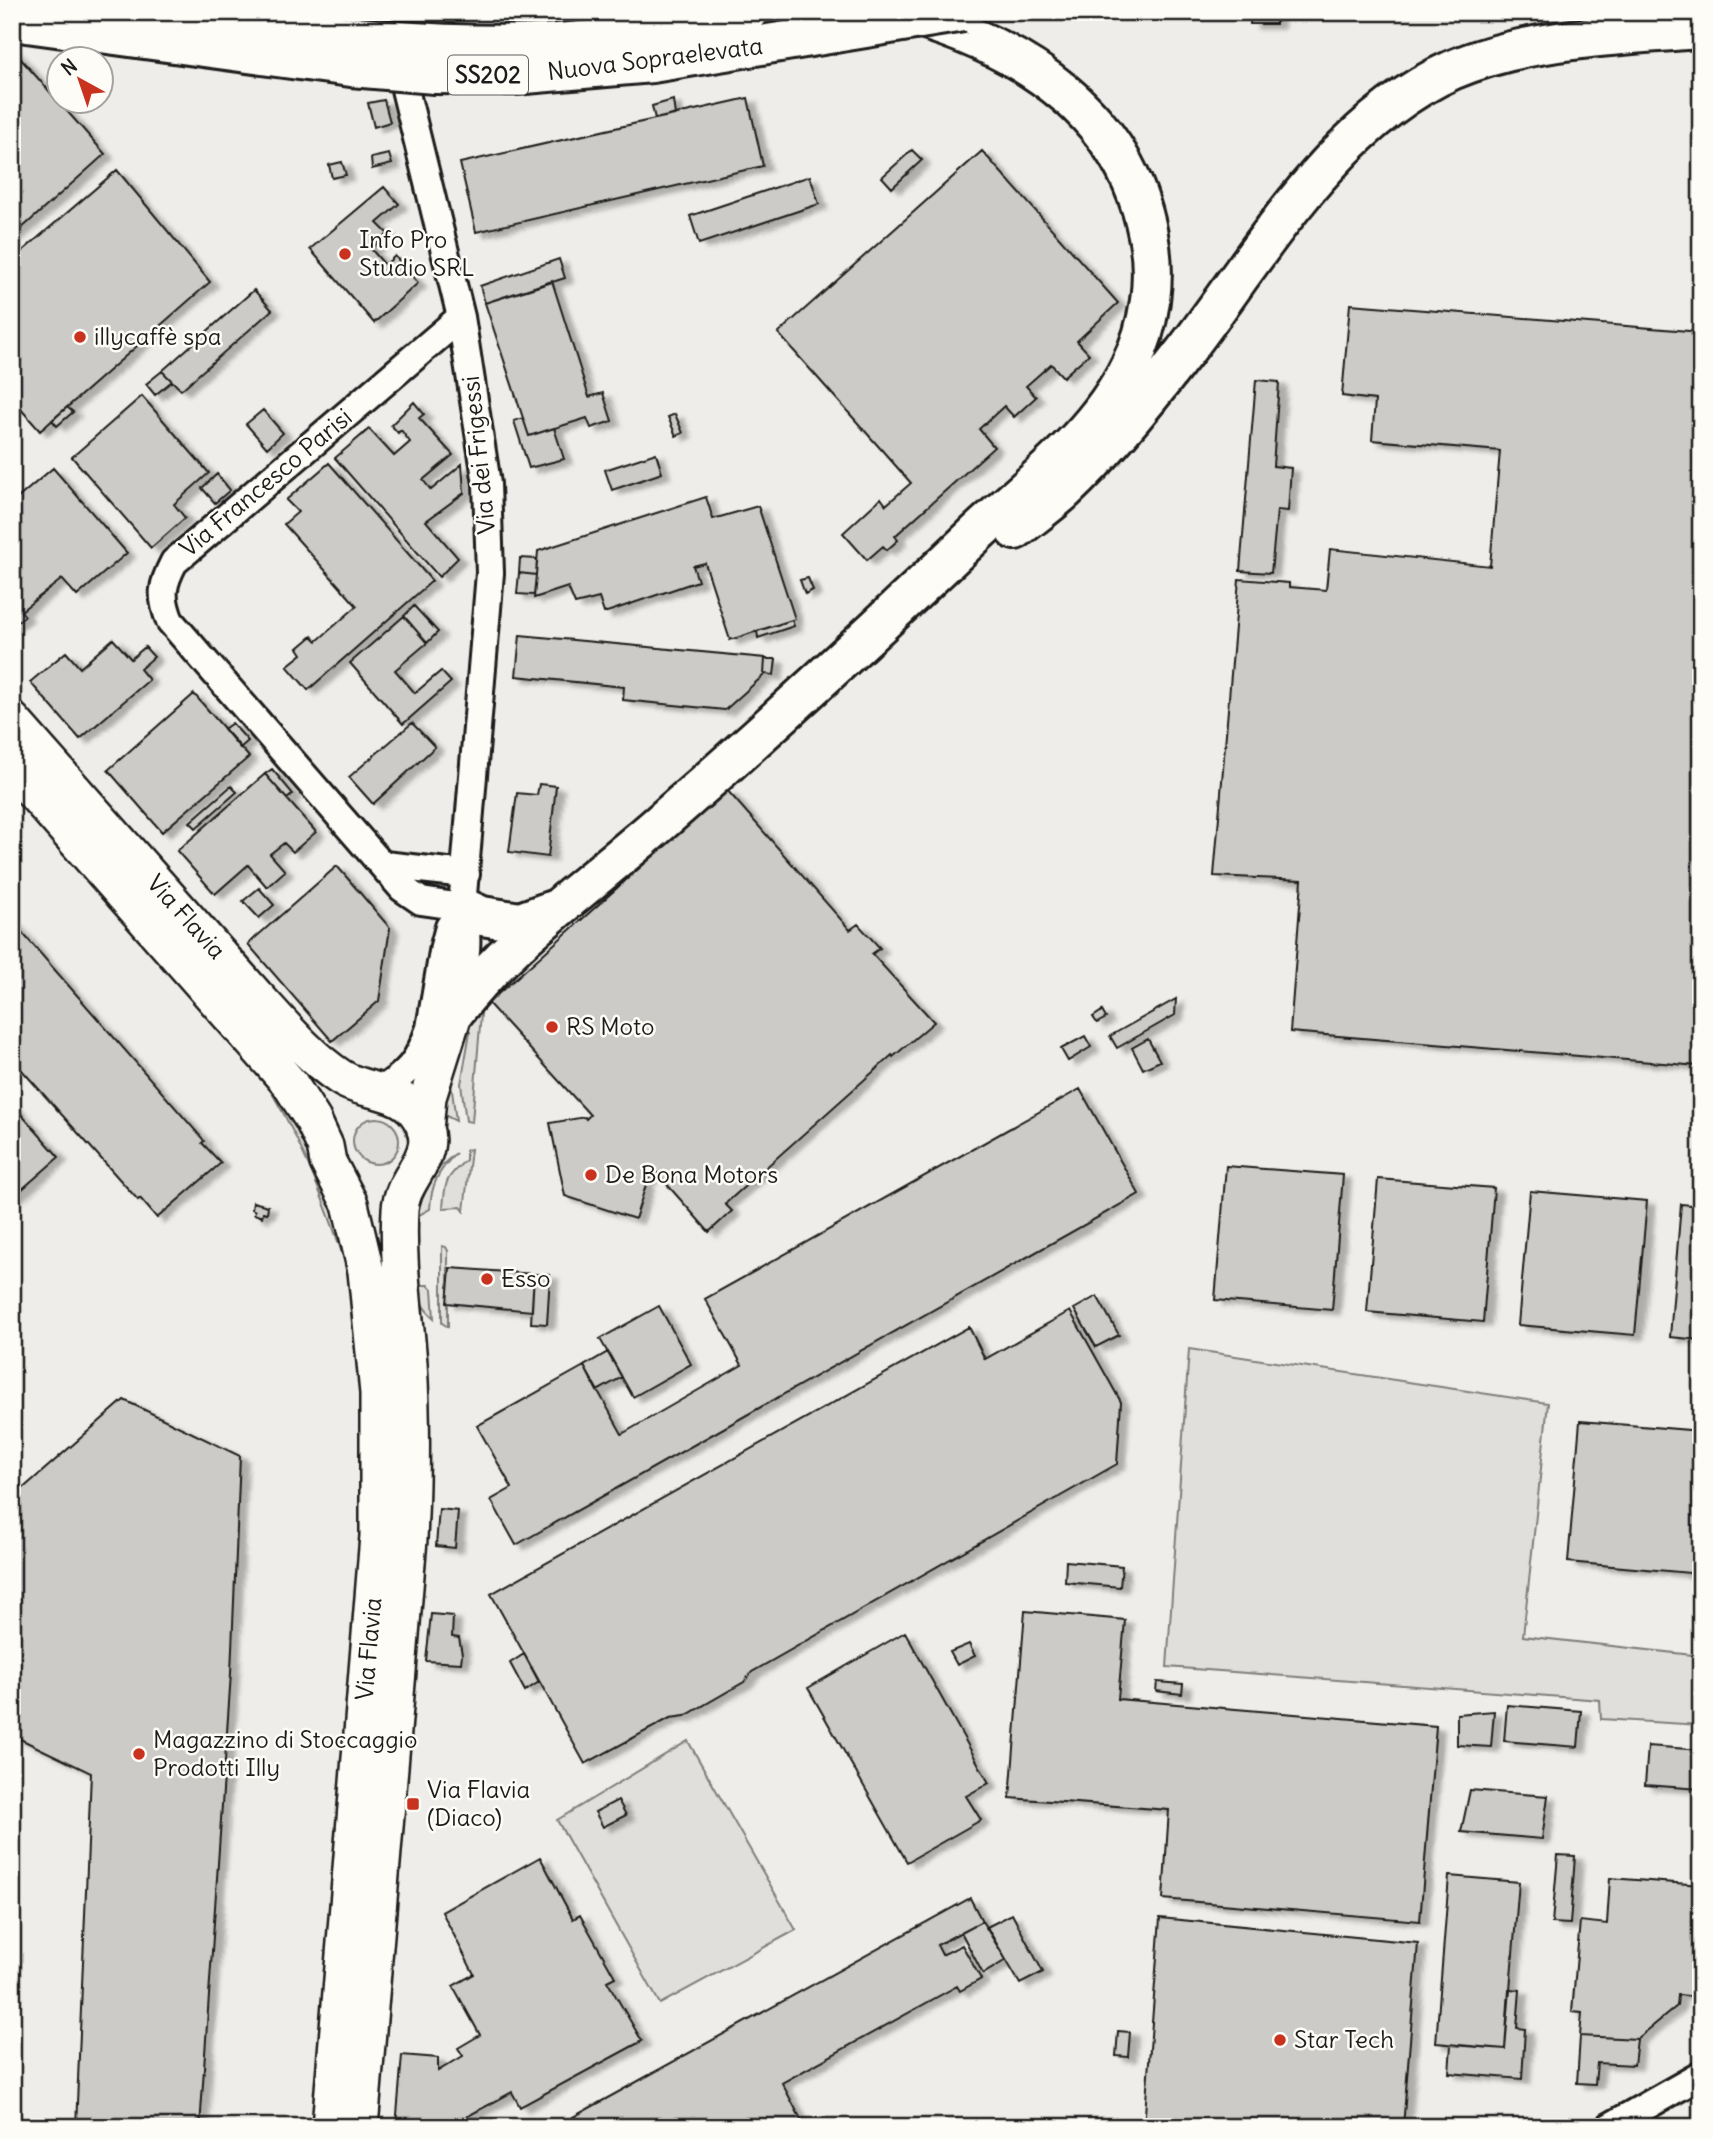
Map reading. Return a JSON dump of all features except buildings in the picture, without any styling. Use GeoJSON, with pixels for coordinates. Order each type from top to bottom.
{"type":"FeatureCollection","features":[{"type":"Feature","properties":{"kind":"highway","name":"Nuova Sopraelevata"},"geometry":{"type":"LineString","coordinates":[[163,12],[355,37],[513,44],[571,42],[646,32],[748,12]]}},
{"type":"Feature","properties":{"kind":"highway"},"geometry":{"type":"LineString","coordinates":[[455,1011],[497,962],[1016,514],[1050,466],[1114,395],[1130,367],[1146,324],[1153,271],[1145,216],[1135,185],[1114,149],[1086,112],[1034,69],[965,33],[901,12]]}},
{"type":"Feature","properties":{"kind":"highway","name":"Nuova Sopraelevata"},"geometry":{"type":"LineString","coordinates":[[12,21],[351,67],[435,74],[514,75],[652,63],[963,12]]}},
{"type":"Feature","properties":{"kind":"highway"},"geometry":{"type":"LineString","coordinates":[[1016,514],[1062,492],[1102,453],[1175,364],[1288,213],[1320,175],[1364,128],[1402,98],[1451,71],[1499,54],[1567,42],[1701,29]]}},
{"type":"Feature","properties":{"kind":"highway"},"geometry":{"type":"LineString","coordinates":[[464,891],[482,916],[520,922],[560,908]]}},
{"type":"Feature","properties":{"kind":"main road","name":"Via Flavia"},"geometry":{"type":"LineString","coordinates":[[12,720],[282,1024],[314,1056],[341,1078],[360,1087],[389,1093],[408,1103],[416,1111],[425,1130],[424,1158],[418,1171],[408,1181],[401,1203],[399,1234],[413,1437],[410,1526],[360,2127]]}},
{"type":"Feature","properties":{"kind":"main road","name":"Via Flavia"},"geometry":{"type":"LineString","coordinates":[[12,768],[290,1084],[313,1120],[353,1215],[366,1271],[378,1394],[378,1536],[330,2127]]}},
{"type":"Feature","properties":{"kind":"main road"},"geometry":{"type":"LineString","coordinates":[[425,1130],[428,1097],[455,1011]]}},
{"type":"Feature","properties":{"kind":"main road"},"geometry":{"type":"LineString","coordinates":[[378,1092],[358,1095],[344,1103],[333,1115],[327,1129],[331,1161],[348,1185],[361,1191],[387,1192],[408,1181]]}},
{"type":"Feature","properties":{"kind":"street","name":"Via dei Frigessi"},"geometry":{"type":"LineString","coordinates":[[386,12],[461,317],[486,484],[490,573],[464,891],[468,945],[455,1011]]}},
{"type":"Feature","properties":{"kind":"street","name":"Via Francesco Parisi"},"geometry":{"type":"LineString","coordinates":[[461,317],[174,562],[164,582],[163,604],[170,621],[402,888],[422,901],[464,891]]}},
{"type":"Feature","properties":{"kind":"street","name":"Via dei Frigessi"},"geometry":{"type":"LineString","coordinates":[[378,1092],[407,1072],[424,1044],[430,1028],[449,927],[464,891]]}},
{"type":"Feature","properties":{"kind":"street"},"geometry":{"type":"LineString","coordinates":[[1609,2127],[1701,2075]]}},
{"type":"Feature","properties":{"kind":"shaded area"},"geometry":{"type":"Polygon","coordinates":[[[12,12],[1701,12],[1701,2127],[12,2127],[12,12]]]}},
{"type":"Feature","properties":{"kind":"shaded area"},"geometry":{"type":"Polygon","coordinates":[[[464,1013],[481,1014],[472,1122],[466,1121],[461,1084],[470,1032],[459,1030],[464,1013]]]}},
{"type":"Feature","properties":{"kind":"shaded area"},"geometry":{"type":"Polygon","coordinates":[[[261,1066],[308,1141],[314,1167],[338,1209],[353,1267],[347,1268],[309,1166],[285,1116],[257,1069],[261,1066]]]}},
{"type":"Feature","properties":{"kind":"shaded area"},"geometry":{"type":"Polygon","coordinates":[[[450,1075],[456,1121],[438,1112],[450,1075]]]}},
{"type":"Feature","properties":{"kind":"shaded area"},"geometry":{"type":"Polygon","coordinates":[[[376,1118],[392,1125],[399,1141],[392,1157],[376,1164],[360,1157],[353,1141],[360,1125],[376,1118]]]}},
{"type":"Feature","properties":{"kind":"shaded area"},"geometry":{"type":"Polygon","coordinates":[[[471,1149],[464,1211],[461,1207],[443,1208],[447,1181],[466,1160],[466,1150],[471,1149]]]}},
{"type":"Feature","properties":{"kind":"shaded area"},"geometry":{"type":"Polygon","coordinates":[[[456,1153],[437,1179],[430,1209],[409,1225],[418,1197],[442,1165],[456,1153]]]}},
{"type":"Feature","properties":{"kind":"shaded area"},"geometry":{"type":"Polygon","coordinates":[[[442,1246],[448,1251],[448,1327],[442,1323],[442,1246]]]}},
{"type":"Feature","properties":{"kind":"shaded area"},"geometry":{"type":"Polygon","coordinates":[[[415,1285],[428,1285],[432,1289],[434,1318],[422,1303],[415,1285]]]}},
{"type":"Feature","properties":{"kind":"shaded area"},"geometry":{"type":"Polygon","coordinates":[[[1189,1349],[1548,1403],[1523,1636],[1701,1656],[1701,1725],[1601,1719],[1600,1700],[1167,1667],[1189,1349]]]}},
{"type":"Feature","properties":{"kind":"shaded area"},"geometry":{"type":"Polygon","coordinates":[[[688,1741],[796,1930],[660,2004],[557,1820],[688,1741]]]}},
{"type":"Feature","properties":{"kind":"place","name":"Info Pro Studio SRL"},"geometry":{"type":"Point","coordinates":[345,254]}},
{"type":"Feature","properties":{"kind":"place","name":"illycaffè spa"},"geometry":{"type":"Point","coordinates":[80,337]}},
{"type":"Feature","properties":{"kind":"place","name":"RS Moto"},"geometry":{"type":"Point","coordinates":[552,1027]}},
{"type":"Feature","properties":{"kind":"place","name":"De Bona Motors"},"geometry":{"type":"Point","coordinates":[591,1175]}},
{"type":"Feature","properties":{"kind":"place","name":"Esso"},"geometry":{"type":"Point","coordinates":[487,1279]}},
{"type":"Feature","properties":{"kind":"place","name":"Magazzino di Stoccaggio Prodotti Illy"},"geometry":{"type":"Point","coordinates":[139,1754]}},
{"type":"Feature","properties":{"kind":"place","name":"Via Flavia (Diaco)"},"geometry":{"type":"Point","coordinates":[413,1804]}},
{"type":"Feature","properties":{"kind":"place","name":"Star Tech"},"geometry":{"type":"Point","coordinates":[1280,2040]}}]}
